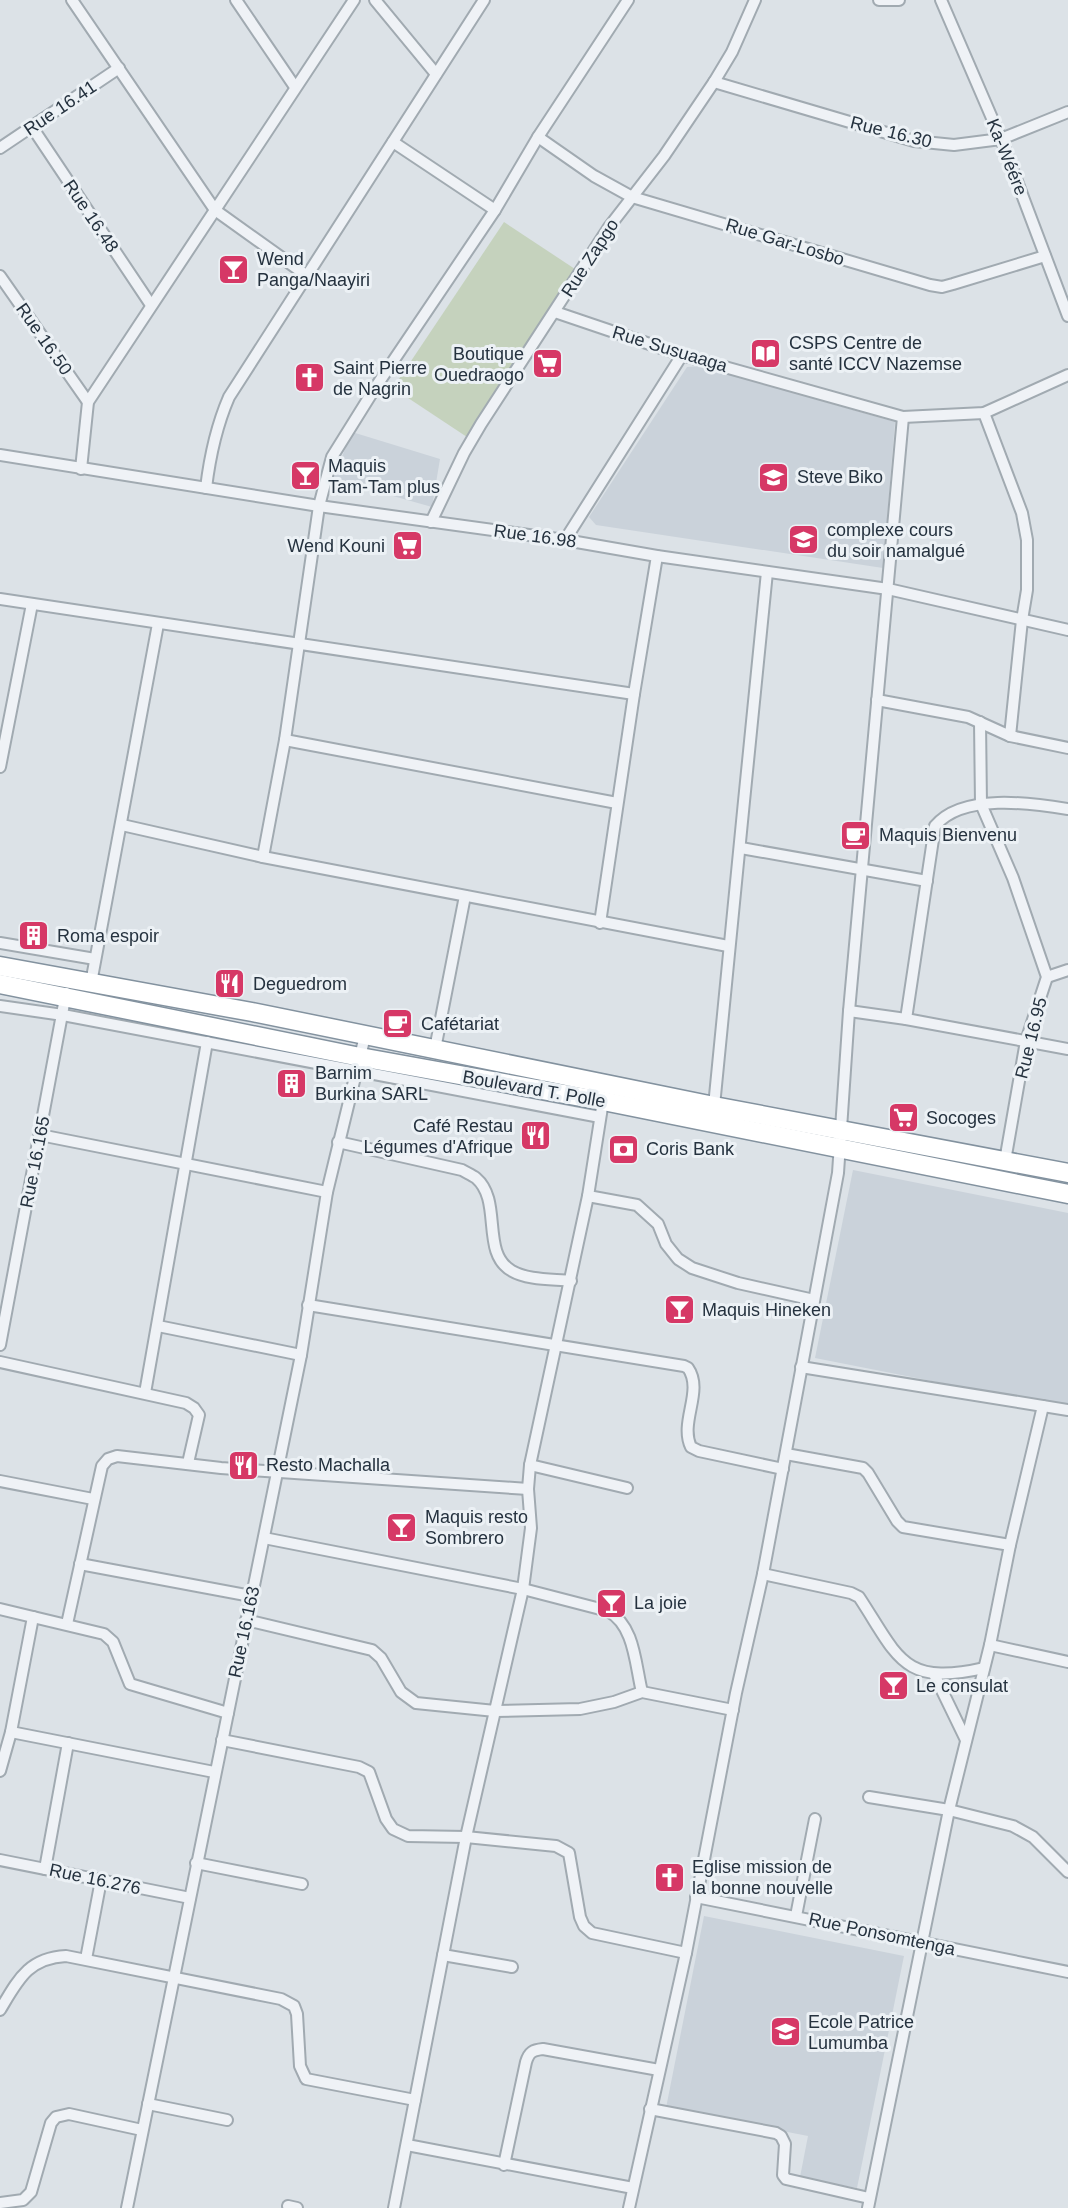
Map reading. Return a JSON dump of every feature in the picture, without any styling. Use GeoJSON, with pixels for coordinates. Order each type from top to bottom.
{"type":"FeatureCollection","features":[{"type":"Feature","properties":{"kind":"highway","name":"Boulevard T. Polle"},"geometry":{"type":"LineString","coordinates":[[0,966],[252,1012],[714,1106],[1068,1173]]}},
{"type":"Feature","properties":{"kind":"highway","name":"Boulevard T. Polle"},"geometry":{"type":"LineString","coordinates":[[0,984],[358,1064],[1068,1194]]}},
{"type":"Feature","properties":{"kind":"street"},"geometry":{"type":"LineString","coordinates":[[72,0],[215,210],[306,275]]}},
{"type":"Feature","properties":{"kind":"street"},"geometry":{"type":"LineString","coordinates":[[236,0],[295,87]]}},
{"type":"Feature","properties":{"kind":"street"},"geometry":{"type":"LineString","coordinates":[[81,469],[88,402],[354,0]]}},
{"type":"Feature","properties":{"kind":"street"},"geometry":{"type":"LineString","coordinates":[[375,0],[436,74]]}},
{"type":"Feature","properties":{"kind":"street"},"geometry":{"type":"LineString","coordinates":[[206,488],[217,425],[229,397],[484,0]]}},
{"type":"Feature","properties":{"kind":"street"},"geometry":{"type":"LineString","coordinates":[[263,856],[285,740],[319,506],[329,465],[336,449],[495,210],[538,137],[628,0]]}},
{"type":"Feature","properties":{"kind":"street","name":"Rue Zapgo"},"geometry":{"type":"LineString","coordinates":[[431,522],[464,453],[609,227],[664,156],[714,82],[732,52],[755,0]]}},
{"type":"Feature","properties":{"kind":"street"},"geometry":{"type":"LineString","coordinates":[[879,0],[899,0]]}},
{"type":"Feature","properties":{"kind":"street","name":"Ka-Wéére"},"geometry":{"type":"LineString","coordinates":[[941,0],[1001,139],[1068,316]]}},
{"type":"Feature","properties":{"kind":"street","name":"Rue 16.41"},"geometry":{"type":"LineString","coordinates":[[0,148],[119,68]]}},
{"type":"Feature","properties":{"kind":"street","name":"Rue 16.30"},"geometry":{"type":"LineString","coordinates":[[714,82],[914,141],[954,145],[1001,139],[1068,111]]}},
{"type":"Feature","properties":{"kind":"street","name":"Rue 16.48"},"geometry":{"type":"LineString","coordinates":[[32,127],[151,305]]}},
{"type":"Feature","properties":{"kind":"street","name":"Rue Gar-Losbo"},"geometry":{"type":"LineString","coordinates":[[538,137],[594,176],[632,197],[930,285],[942,287],[1045,256]]}},
{"type":"Feature","properties":{"kind":"street"},"geometry":{"type":"LineString","coordinates":[[393,142],[495,210]]}},
{"type":"Feature","properties":{"kind":"street","name":"Rue 16.50"},"geometry":{"type":"LineString","coordinates":[[0,276],[88,402]]}},
{"type":"Feature","properties":{"kind":"street","name":"Rue Susuaaga"},"geometry":{"type":"LineString","coordinates":[[555,312],[682,355],[903,417],[984,413],[1068,375]]}},
{"type":"Feature","properties":{"kind":"street"},"geometry":{"type":"LineString","coordinates":[[565,540],[682,355]]}},
{"type":"Feature","properties":{"kind":"street"},"geometry":{"type":"LineString","coordinates":[[984,413],[1022,513],[1027,540],[1027,590],[1010,736]]}},
{"type":"Feature","properties":{"kind":"street"},"geometry":{"type":"LineString","coordinates":[[629,2208],[686,1953],[733,1710],[763,1574],[835,1189],[903,417]]}},
{"type":"Feature","properties":{"kind":"street","name":"Rue 16.98"},"geometry":{"type":"LineString","coordinates":[[0,456],[319,506],[888,589],[1068,630]]}},
{"type":"Feature","properties":{"kind":"street"},"geometry":{"type":"LineString","coordinates":[[600,923],[657,556]]}},
{"type":"Feature","properties":{"kind":"street"},"geometry":{"type":"LineString","coordinates":[[714,1106],[767,572]]}},
{"type":"Feature","properties":{"kind":"street"},"geometry":{"type":"LineString","coordinates":[[0,598],[634,694]]}},
{"type":"Feature","properties":{"kind":"street"},"geometry":{"type":"LineString","coordinates":[[0,767],[32,604]]}},
{"type":"Feature","properties":{"kind":"street"},"geometry":{"type":"LineString","coordinates":[[91,983],[158,624]]}},
{"type":"Feature","properties":{"kind":"street"},"geometry":{"type":"LineString","coordinates":[[877,700],[968,717],[1010,736],[1068,748]]}},
{"type":"Feature","properties":{"kind":"street"},"geometry":{"type":"LineString","coordinates":[[981,722],[981,804]]}},
{"type":"Feature","properties":{"kind":"street"},"geometry":{"type":"LineString","coordinates":[[285,740],[617,803]]}},
{"type":"Feature","properties":{"kind":"street"},"geometry":{"type":"LineString","coordinates":[[906,1019],[935,827],[949,815],[981,804],[1025,803],[1068,809]]}},
{"type":"Feature","properties":{"kind":"street","name":"Rue 16.95"},"geometry":{"type":"LineString","coordinates":[[981,804],[1013,878],[1047,977],[1026,1041],[1005,1161]]}},
{"type":"Feature","properties":{"kind":"street"},"geometry":{"type":"LineString","coordinates":[[121,825],[263,856],[728,946]]}},
{"type":"Feature","properties":{"kind":"street"},"geometry":{"type":"LineString","coordinates":[[741,848],[927,881]]}},
{"type":"Feature","properties":{"kind":"street"},"geometry":{"type":"LineString","coordinates":[[435,1049],[466,896]]}},
{"type":"Feature","properties":{"kind":"street"},"geometry":{"type":"LineString","coordinates":[[0,943],[95,959]]}},
{"type":"Feature","properties":{"kind":"street"},"geometry":{"type":"LineString","coordinates":[[1047,977],[1068,970]]}},
{"type":"Feature","properties":{"kind":"street","name":"Rue 16.165"},"geometry":{"type":"LineString","coordinates":[[0,1345],[69,978]]}},
{"type":"Feature","properties":{"kind":"street"},"geometry":{"type":"LineString","coordinates":[[0,1006],[207,1042],[358,1064]]}},
{"type":"Feature","properties":{"kind":"street"},"geometry":{"type":"LineString","coordinates":[[849,1011],[1068,1049]]}},
{"type":"Feature","properties":{"kind":"street","name":"Rue 16.163"},"geometry":{"type":"LineString","coordinates":[[127,2208],[301,1355],[327,1192],[365,1036]]}},
{"type":"Feature","properties":{"kind":"street"},"geometry":{"type":"LineString","coordinates":[[145,1393],[207,1042]]}},
{"type":"Feature","properties":{"kind":"street"},"geometry":{"type":"LineString","coordinates":[[394,2208],[466,1837],[523,1590],[531,1528],[528,1489],[530,1465],[588,1196],[601,1109]]}},
{"type":"Feature","properties":{"kind":"street"},"geometry":{"type":"LineString","coordinates":[[40,1135],[327,1192]]}},
{"type":"Feature","properties":{"kind":"street"},"geometry":{"type":"LineString","coordinates":[[338,1142],[470,1174],[478,1179],[486,1192],[497,1255],[504,1265],[514,1272],[570,1281]]}},
{"type":"Feature","properties":{"kind":"street"},"geometry":{"type":"LineString","coordinates":[[588,1196],[637,1205],[658,1224],[666,1244],[678,1259],[692,1268],[737,1283],[814,1300]]}},
{"type":"Feature","properties":{"kind":"street"},"geometry":{"type":"LineString","coordinates":[[308,1305],[688,1368],[694,1380],[687,1433],[691,1447],[783,1469]]}},
{"type":"Feature","properties":{"kind":"street"},"geometry":{"type":"LineString","coordinates":[[158,1326],[301,1355]]}},
{"type":"Feature","properties":{"kind":"street"},"geometry":{"type":"LineString","coordinates":[[0,1362],[186,1403],[199,1415],[188,1463]]}},
{"type":"Feature","properties":{"kind":"street"},"geometry":{"type":"LineString","coordinates":[[801,1367],[1068,1410]]}},
{"type":"Feature","properties":{"kind":"street"},"geometry":{"type":"LineString","coordinates":[[650,2109],[776,2133],[785,2144],[783,2175],[786,2179],[869,2203],[949,1810],[990,1645],[1010,1545],[1044,1406]]}},
{"type":"Feature","properties":{"kind":"street"},"geometry":{"type":"LineString","coordinates":[[786,1454],[863,1468],[903,1527],[1010,1545]]}},
{"type":"Feature","properties":{"kind":"street"},"geometry":{"type":"LineString","coordinates":[[67,1624],[102,1466],[108,1459],[117,1456],[528,1489]]}},
{"type":"Feature","properties":{"kind":"street"},"geometry":{"type":"LineString","coordinates":[[530,1465],[627,1488]]}},
{"type":"Feature","properties":{"kind":"street"},"geometry":{"type":"LineString","coordinates":[[0,1481],[93,1499]]}},
{"type":"Feature","properties":{"kind":"street"},"geometry":{"type":"LineString","coordinates":[[264,1538],[523,1590],[608,1611],[620,1617],[627,1628],[642,1692]]}},
{"type":"Feature","properties":{"kind":"street"},"geometry":{"type":"LineString","coordinates":[[80,1564],[251,1596]]}},
{"type":"Feature","properties":{"kind":"street"},"geometry":{"type":"LineString","coordinates":[[763,1574],[850,1592],[859,1597],[892,1650],[920,1671],[950,1674],[984,1668]]}},
{"type":"Feature","properties":{"kind":"street"},"geometry":{"type":"LineString","coordinates":[[0,1609],[110,1637],[130,1685],[228,1713]]}},
{"type":"Feature","properties":{"kind":"street"},"geometry":{"type":"LineString","coordinates":[[0,1771],[11,1732],[33,1617]]}},
{"type":"Feature","properties":{"kind":"street"},"geometry":{"type":"LineString","coordinates":[[246,1620],[372,1650],[381,1658],[401,1692],[416,1703],[495,1711],[587,1708],[642,1692],[733,1710]]}},
{"type":"Feature","properties":{"kind":"street"},"geometry":{"type":"LineString","coordinates":[[990,1645],[1068,1662]]}},
{"type":"Feature","properties":{"kind":"street"},"geometry":{"type":"LineString","coordinates":[[934,1674],[966,1740]]}},
{"type":"Feature","properties":{"kind":"street"},"geometry":{"type":"LineString","coordinates":[[11,1732],[214,1772]]}},
{"type":"Feature","properties":{"kind":"street"},"geometry":{"type":"LineString","coordinates":[[222,1740],[359,1767],[369,1772],[386,1819],[393,1829],[408,1836],[466,1837],[564,1849],[569,1853],[580,1917],[584,1926],[592,1933],[686,1953]]}},
{"type":"Feature","properties":{"kind":"street"},"geometry":{"type":"LineString","coordinates":[[45,1869],[68,1743]]}},
{"type":"Feature","properties":{"kind":"street"},"geometry":{"type":"LineString","coordinates":[[869,1797],[949,1810],[1013,1826],[1033,1837],[1068,1872]]}},
{"type":"Feature","properties":{"kind":"street"},"geometry":{"type":"LineString","coordinates":[[796,1916],[815,1819]]}},
{"type":"Feature","properties":{"kind":"street","name":"Rue 16.276"},"geometry":{"type":"LineString","coordinates":[[0,1860],[190,1898]]}},
{"type":"Feature","properties":{"kind":"street"},"geometry":{"type":"LineString","coordinates":[[196,1863],[302,1884]]}},
{"type":"Feature","properties":{"kind":"street"},"geometry":{"type":"LineString","coordinates":[[86,1959],[101,1880]]}},
{"type":"Feature","properties":{"kind":"street","name":"Rue Ponsomtenga"},"geometry":{"type":"LineString","coordinates":[[696,1897],[1068,1972]]}},
{"type":"Feature","properties":{"kind":"street"},"geometry":{"type":"LineString","coordinates":[[443,1955],[512,1967]]}},
{"type":"Feature","properties":{"kind":"street"},"geometry":{"type":"LineString","coordinates":[[0,2010],[17,1983],[34,1965],[50,1957],[86,1959],[174,1977],[289,2002],[297,2014],[300,2066],[306,2079],[415,2100]]}},
{"type":"Feature","properties":{"kind":"street"},"geometry":{"type":"LineString","coordinates":[[504,2165],[526,2062],[533,2050],[543,2049],[659,2070]]}},
{"type":"Feature","properties":{"kind":"street"},"geometry":{"type":"LineString","coordinates":[[148,2104],[228,2120]]}},
{"type":"Feature","properties":{"kind":"street"},"geometry":{"type":"LineString","coordinates":[[0,2203],[23,2200],[31,2193],[51,2123],[56,2117],[69,2114],[142,2130]]}},
{"type":"Feature","properties":{"kind":"street"},"geometry":{"type":"LineString","coordinates":[[407,2145],[633,2188]]}},
{"type":"Feature","properties":{"kind":"shaded area"},"geometry":{"type":"Polygon","coordinates":[[[700,366],[895,422],[883,568],[596,525],[589,517],[687,367],[700,366]]]}},
{"type":"Feature","properties":{"kind":"shaded area"},"geometry":{"type":"Polygon","coordinates":[[[352,432],[440,459],[432,507],[333,479],[352,432]]]}},
{"type":"Feature","properties":{"kind":"shaded area"},"geometry":{"type":"Polygon","coordinates":[[[853,1170],[1068,1213],[1068,1408],[815,1358],[853,1170]]]}},
{"type":"Feature","properties":{"kind":"shaded area","name":"Ecole Patrice Lumumba"},"geometry":{"type":"Polygon","coordinates":[[[704,1916],[904,1956],[857,2188],[800,2177],[808,2136],[666,2108],[704,1916]]]}},
{"type":"Feature","properties":{"kind":"green space"},"geometry":{"type":"Polygon","coordinates":[[[504,222],[581,273],[470,439],[393,388],[504,222]]]}},
{"type":"Feature","properties":{"kind":"place","name":"Wend Panga/Naayiri"},"geometry":{"type":"Point","coordinates":[234,269]}},
{"type":"Feature","properties":{"kind":"place","name":"CSPS Centre de santé ICCV Nazemse"},"geometry":{"type":"Point","coordinates":[766,353]}},
{"type":"Feature","properties":{"kind":"place","name":"Boutique Ouedraogo"},"geometry":{"type":"Point","coordinates":[547,364]}},
{"type":"Feature","properties":{"kind":"place","name":"Saint Pierre de Nagrin"},"geometry":{"type":"Point","coordinates":[310,378]}},
{"type":"Feature","properties":{"kind":"place","name":"Maquis Tam-Tam plus"},"geometry":{"type":"Point","coordinates":[305,476]}},
{"type":"Feature","properties":{"kind":"place","name":"Steve Biko"},"geometry":{"type":"Point","coordinates":[774,477]}},
{"type":"Feature","properties":{"kind":"place","name":"complexe cours du soir namalgué"},"geometry":{"type":"Point","coordinates":[804,540]}},
{"type":"Feature","properties":{"kind":"place","name":"Wend Kouni"},"geometry":{"type":"Point","coordinates":[408,546]}},
{"type":"Feature","properties":{"kind":"place","name":"Maquis Bienvenu"},"geometry":{"type":"Point","coordinates":[856,835]}},
{"type":"Feature","properties":{"kind":"place","name":"Roma espoir"},"geometry":{"type":"Point","coordinates":[34,936]}},
{"type":"Feature","properties":{"kind":"place","name":"Deguedrom"},"geometry":{"type":"Point","coordinates":[230,984]}},
{"type":"Feature","properties":{"kind":"place","name":"Cafétariat"},"geometry":{"type":"Point","coordinates":[398,1024]}},
{"type":"Feature","properties":{"kind":"place","name":"Barnim Burkina SARL"},"geometry":{"type":"Point","coordinates":[292,1083]}},
{"type":"Feature","properties":{"kind":"place","name":"Socoges"},"geometry":{"type":"Point","coordinates":[903,1118]}},
{"type":"Feature","properties":{"kind":"place","name":"Café Restau Légumes d'Afrique"},"geometry":{"type":"Point","coordinates":[536,1136]}},
{"type":"Feature","properties":{"kind":"place","name":"Coris Bank"},"geometry":{"type":"Point","coordinates":[623,1149]}},
{"type":"Feature","properties":{"kind":"place","name":"Maquis Hineken"},"geometry":{"type":"Point","coordinates":[679,1310]}},
{"type":"Feature","properties":{"kind":"place","name":"Resto Machalla"},"geometry":{"type":"Point","coordinates":[243,1465]}},
{"type":"Feature","properties":{"kind":"place","name":"Maquis resto Sombrero"},"geometry":{"type":"Point","coordinates":[402,1527]}},
{"type":"Feature","properties":{"kind":"place","name":"La joie"},"geometry":{"type":"Point","coordinates":[611,1603]}},
{"type":"Feature","properties":{"kind":"place","name":"Le consulat"},"geometry":{"type":"Point","coordinates":[893,1686]}},
{"type":"Feature","properties":{"kind":"place","name":"Eglise mission de la bonne nouvelle"},"geometry":{"type":"Point","coordinates":[669,1877]}},
{"type":"Feature","properties":{"kind":"place","name":"Ecole Patrice Lumumba"},"geometry":{"type":"Point","coordinates":[785,2032]}}]}
